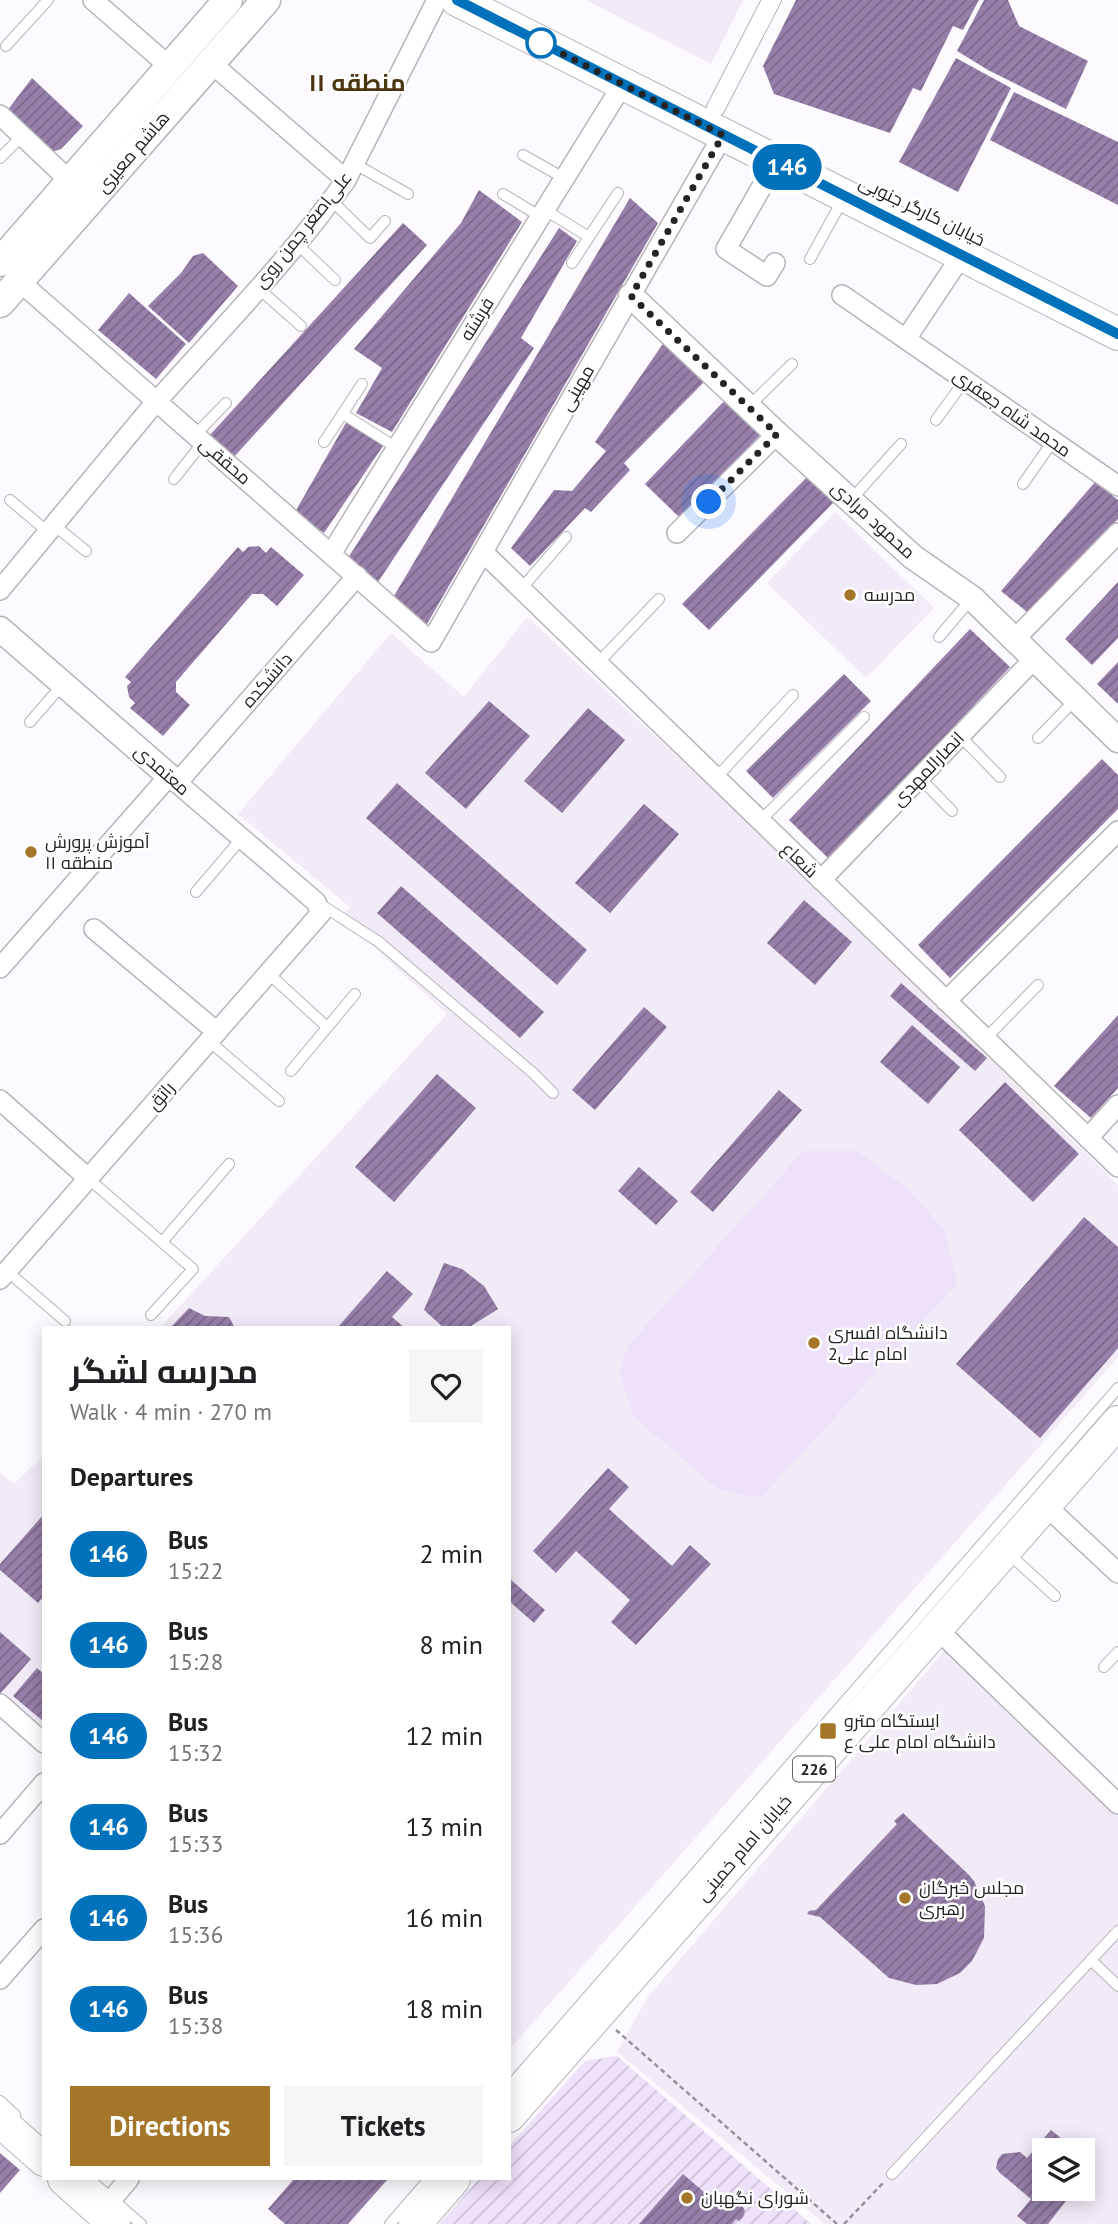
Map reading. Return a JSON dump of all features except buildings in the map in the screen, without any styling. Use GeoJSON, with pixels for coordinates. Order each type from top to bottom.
{"type":"FeatureCollection","features":[{"type":"Feature","properties":{"kind":"main road","name":"هاشم معیری"},"geometry":{"type":"LineString","coordinates":[[0,303],[6,269],[70,181],[229,0]]}},
{"type":"Feature","properties":{"kind":"main road","name":"هاشم معیری"},"geometry":{"type":"LineString","coordinates":[[6,269],[211,63],[266,0]]}},
{"type":"Feature","properties":{"kind":"main road","name":"خیابان کارگر جنوبی"},"geometry":{"type":"LineString","coordinates":[[457,0],[623,84],[718,117],[776,162],[1118,334]]}},
{"type":"Feature","properties":{"kind":"main road","name":"خیابان کارگر جنوبی"},"geometry":{"type":"LineString","coordinates":[[500,0],[718,117],[1118,309]]}},
{"type":"Feature","properties":{"kind":"main road","name":"خیابان امام خمینی"},"geometry":{"type":"LineString","coordinates":[[511,2114],[1118,1422]]}},
{"type":"Feature","properties":{"kind":"main road"},"geometry":{"type":"LineString","coordinates":[[13,2122],[42,2158]]}},
{"type":"Feature","properties":{"kind":"main road"},"geometry":{"type":"LineString","coordinates":[[65,2180],[109,2211]]}},
{"type":"Feature","properties":{"kind":"main road"},"geometry":{"type":"LineString","coordinates":[[415,2224],[453,2180]]}},
{"type":"Feature","properties":{"kind":"street"},"geometry":{"type":"LineString","coordinates":[[93,0],[170,67]]}},
{"type":"Feature","properties":{"kind":"street","name":"علی‌اصغر چمن روی"},"geometry":{"type":"LineString","coordinates":[[0,590],[155,403],[258,288],[331,201],[351,172],[437,0]]}},
{"type":"Feature","properties":{"kind":"street"},"geometry":{"type":"LineString","coordinates":[[211,63],[351,172]]}},
{"type":"Feature","properties":{"kind":"street","name":"فرشته"},"geometry":{"type":"LineString","coordinates":[[331,554],[623,84]]}},
{"type":"Feature","properties":{"kind":"street"},"geometry":{"type":"LineString","coordinates":[[0,115],[70,181]]}},
{"type":"Feature","properties":{"kind":"street","name":"مهینی"},"geometry":{"type":"LineString","coordinates":[[431,642],[631,296],[718,117]]}},
{"type":"Feature","properties":{"kind":"street"},"geometry":{"type":"LineString","coordinates":[[775,263],[767,276],[726,249],[776,162]]}},
{"type":"Feature","properties":{"kind":"street"},"geometry":{"type":"LineString","coordinates":[[906,340],[962,254]]}},
{"type":"Feature","properties":{"kind":"street","name":"محققی"},"geometry":{"type":"LineString","coordinates":[[6,269],[155,403],[199,438],[431,642]]}},
{"type":"Feature","properties":{"kind":"street","name":"محمد شاه جعفری"},"geometry":{"type":"LineString","coordinates":[[842,295],[1118,486]]}},
{"type":"Feature","properties":{"kind":"street","name":"محمود مرادی"},"geometry":{"type":"LineString","coordinates":[[631,296],[777,434],[913,557],[972,598],[1116,736]]}},
{"type":"Feature","properties":{"kind":"street"},"geometry":{"type":"LineString","coordinates":[[677,533],[777,434]]}},
{"type":"Feature","properties":{"kind":"street"},"geometry":{"type":"LineString","coordinates":[[1015,639],[1118,533]]}},
{"type":"Feature","properties":{"kind":"street","name":"شعاع"},"geometry":{"type":"LineString","coordinates":[[483,552],[1118,1167]]}},
{"type":"Feature","properties":{"kind":"street","name":"دانشکده"},"geometry":{"type":"LineString","coordinates":[[2,963],[173,780],[357,576]]}},
{"type":"Feature","properties":{"kind":"street","name":"معتمدی"},"geometry":{"type":"LineString","coordinates":[[0,629],[319,907]]}},
{"type":"Feature","properties":{"kind":"street","name":"انصارالمهدی"},"geometry":{"type":"LineString","coordinates":[[821,880],[1035,658]]}},
{"type":"Feature","properties":{"kind":"street"},"geometry":{"type":"LineString","coordinates":[[946,1001],[1118,831]]}},
{"type":"Feature","properties":{"kind":"street","name":"راتق"},"geometry":{"type":"LineString","coordinates":[[4,1275],[268,973],[319,907]]}},
{"type":"Feature","properties":{"kind":"street"},"geometry":{"type":"LineString","coordinates":[[94,929],[213,1036]]}},
{"type":"Feature","properties":{"kind":"street"},"geometry":{"type":"LineString","coordinates":[[0,1100],[89,1179]]}},
{"type":"Feature","properties":{"kind":"street"},"geometry":{"type":"LineString","coordinates":[[1088,1139],[1118,1105]]}},
{"type":"Feature","properties":{"kind":"street"},"geometry":{"type":"LineString","coordinates":[[1045,1505],[1118,1573]]}},
{"type":"Feature","properties":{"kind":"street"},"geometry":{"type":"LineString","coordinates":[[937,1629],[1118,1804]]}},
{"type":"Feature","properties":{"kind":"street"},"geometry":{"type":"LineString","coordinates":[[0,1704],[42,1741]]}},
{"type":"Feature","properties":{"kind":"street"},"geometry":{"type":"LineString","coordinates":[[0,1834],[42,1785]]}},
{"type":"Feature","properties":{"kind":"street"},"geometry":{"type":"LineString","coordinates":[[0,1979],[42,1932]]}},
{"type":"Feature","properties":{"kind":"street"},"geometry":{"type":"LineString","coordinates":[[109,2211],[128,2180]]}},
{"type":"Feature","properties":{"kind":"lane"},"geometry":{"type":"LineString","coordinates":[[6,46],[48,0]]}},
{"type":"Feature","properties":{"kind":"lane"},"geometry":{"type":"LineString","coordinates":[[718,117],[767,0]]}},
{"type":"Feature","properties":{"kind":"lane"},"geometry":{"type":"LineString","coordinates":[[718,117],[776,0]]}},
{"type":"Feature","properties":{"kind":"lane"},"geometry":{"type":"LineString","coordinates":[[0,158],[22,136]]}},
{"type":"Feature","properties":{"kind":"lane"},"geometry":{"type":"LineString","coordinates":[[523,155],[564,178]]}},
{"type":"Feature","properties":{"kind":"lane"},"geometry":{"type":"LineString","coordinates":[[351,172],[408,194]]}},
{"type":"Feature","properties":{"kind":"lane"},"geometry":{"type":"LineString","coordinates":[[572,263],[618,193]]}},
{"type":"Feature","properties":{"kind":"lane"},"geometry":{"type":"LineString","coordinates":[[503,194],[589,237]]}},
{"type":"Feature","properties":{"kind":"lane"},"geometry":{"type":"LineString","coordinates":[[810,259],[845,195]]}},
{"type":"Feature","properties":{"kind":"lane"},"geometry":{"type":"LineString","coordinates":[[331,201],[370,238],[385,221]]}},
{"type":"Feature","properties":{"kind":"lane"},"geometry":{"type":"LineString","coordinates":[[296,243],[335,280]]}},
{"type":"Feature","properties":{"kind":"lane"},"geometry":{"type":"LineString","coordinates":[[258,288],[301,326]]}},
{"type":"Feature","properties":{"kind":"lane"},"geometry":{"type":"LineString","coordinates":[[748,407],[792,363]]}},
{"type":"Feature","properties":{"kind":"lane"},"geometry":{"type":"LineString","coordinates":[[936,420],[965,380]]}},
{"type":"Feature","properties":{"kind":"lane"},"geometry":{"type":"LineString","coordinates":[[324,442],[362,384]]}},
{"type":"Feature","properties":{"kind":"lane"},"geometry":{"type":"LineString","coordinates":[[174,479],[199,438],[226,403]]}},
{"type":"Feature","properties":{"kind":"lane"},"geometry":{"type":"LineString","coordinates":[[343,414],[397,447]]}},
{"type":"Feature","properties":{"kind":"lane"},"geometry":{"type":"LineString","coordinates":[[1023,484],[1053,441]]}},
{"type":"Feature","properties":{"kind":"lane"},"geometry":{"type":"LineString","coordinates":[[850,500],[901,444]]}},
{"type":"Feature","properties":{"kind":"lane"},"geometry":{"type":"LineString","coordinates":[[10,500],[86,551]]}},
{"type":"Feature","properties":{"kind":"lane"},"geometry":{"type":"LineString","coordinates":[[521,589],[566,537]]}},
{"type":"Feature","properties":{"kind":"lane"},"geometry":{"type":"LineString","coordinates":[[939,637],[972,598]]}},
{"type":"Feature","properties":{"kind":"lane"},"geometry":{"type":"LineString","coordinates":[[598,663],[659,599]]}},
{"type":"Feature","properties":{"kind":"lane"},"geometry":{"type":"LineString","coordinates":[[30,722],[63,684]]}},
{"type":"Feature","properties":{"kind":"lane"},"geometry":{"type":"LineString","coordinates":[[716,778],[793,695]]}},
{"type":"Feature","properties":{"kind":"lane"},"geometry":{"type":"LineString","coordinates":[[1038,738],[1076,699]]}},
{"type":"Feature","properties":{"kind":"lane"},"geometry":{"type":"LineString","coordinates":[[760,821],[864,717]]}},
{"type":"Feature","properties":{"kind":"lane"},"geometry":{"type":"LineString","coordinates":[[960,736],[1000,777]]}},
{"type":"Feature","properties":{"kind":"lane"},"geometry":{"type":"LineString","coordinates":[[920,778],[952,811]]}},
{"type":"Feature","properties":{"kind":"lane"},"geometry":{"type":"LineString","coordinates":[[196,892],[241,839]]}},
{"type":"Feature","properties":{"kind":"lane"},"geometry":{"type":"LineString","coordinates":[[319,907],[379,942],[553,1093]]}},
{"type":"Feature","properties":{"kind":"lane"},"geometry":{"type":"LineString","coordinates":[[268,973],[327,1027]]}},
{"type":"Feature","properties":{"kind":"lane"},"geometry":{"type":"LineString","coordinates":[[985,1039],[1038,985]]}},
{"type":"Feature","properties":{"kind":"lane"},"geometry":{"type":"LineString","coordinates":[[291,1070],[355,994]]}},
{"type":"Feature","properties":{"kind":"lane"},"geometry":{"type":"LineString","coordinates":[[213,1036],[279,1101]]}},
{"type":"Feature","properties":{"kind":"lane"},"geometry":{"type":"LineString","coordinates":[[162,1242],[229,1164]]}},
{"type":"Feature","properties":{"kind":"lane"},"geometry":{"type":"LineString","coordinates":[[89,1179],[192,1269],[151,1315]]}},
{"type":"Feature","properties":{"kind":"lane"},"geometry":{"type":"LineString","coordinates":[[4,1275],[65,1321]]}},
{"type":"Feature","properties":{"kind":"lane"},"geometry":{"type":"LineString","coordinates":[[511,2085],[1118,1388]]}},
{"type":"Feature","properties":{"kind":"lane"},"geometry":{"type":"LineString","coordinates":[[1005,1551],[1055,1596]]}},
{"type":"Feature","properties":{"kind":"lane"},"geometry":{"type":"LineString","coordinates":[[1104,1667],[1118,1652]]}},
{"type":"Feature","properties":{"kind":"lane"},"geometry":{"type":"LineString","coordinates":[[892,2174],[1118,1931]]}},
{"type":"Feature","properties":{"kind":"lane"},"geometry":{"type":"LineString","coordinates":[[1091,1960],[1118,1986]]}},
{"type":"Feature","properties":{"kind":"lane"},"geometry":{"type":"LineString","coordinates":[[0,2101],[13,2122]]}},
{"type":"Feature","properties":{"kind":"lane"},"geometry":{"type":"LineString","coordinates":[[90,2180],[109,2211],[141,2224]]}},
{"type":"Feature","properties":{"kind":"lane"},"geometry":{"type":"LineString","coordinates":[[390,2224],[428,2180]]}},
{"type":"Feature","properties":{"kind":"path"},"geometry":{"type":"LineString","coordinates":[[599,2014],[837,2224]]}},
{"type":"Feature","properties":{"kind":"path"},"geometry":{"type":"LineString","coordinates":[[844,2224],[892,2174]]}},
{"type":"Feature","properties":{"kind":"shaded area"},"geometry":{"type":"Polygon","coordinates":[[[586,0],[743,0],[711,64],[586,0]]]}},
{"type":"Feature","properties":{"kind":"shaded area","name":"مدرسه"},"geometry":{"type":"Polygon","coordinates":[[[835,512],[934,608],[866,678],[767,583],[835,512]]]}},
{"type":"Feature","properties":{"kind":"shaded area","name":"دانشگاه افسری امام علی2"},"geometry":{"type":"Polygon","coordinates":[[[527,617],[778,850],[1118,1185],[1118,1357],[511,2048],[511,1326],[162,1326],[447,1014],[341,917],[350,907],[238,814],[391,633],[464,697],[527,617]]]}},
{"type":"Feature","properties":{"kind":"shaded area"},"geometry":{"type":"Polygon","coordinates":[[[803,1151],[857,1151],[907,1188],[945,1231],[957,1284],[762,1497],[741,1495],[717,1488],[634,1417],[619,1373],[628,1346],[803,1151]]]}},
{"type":"Feature","properties":{"kind":"shaded area"},"geometry":{"type":"Polygon","coordinates":[[[42,1457],[42,1726],[0,1689],[0,1473],[14,1484],[42,1457]]]}},
{"type":"Feature","properties":{"kind":"shaded area"},"geometry":{"type":"Polygon","coordinates":[[[951,1643],[1118,1804],[1118,2224],[825,2224],[617,2052],[647,1998],[951,1643]]]}},
{"type":"Feature","properties":{"kind":"shaded area"},"geometry":{"type":"Polygon","coordinates":[[[617,2056],[811,2224],[439,2224],[478,2180],[511,2180],[511,2144],[585,2061],[617,2056]]]}},
{"type":"Feature","properties":{"kind":"bus line","name":"146"},"geometry":{"type":"LineString","coordinates":[[457,0],[1118,334]]}},
{"type":"Feature","properties":{"kind":"place","name":"مدرسه"},"geometry":{"type":"Point","coordinates":[850,595]}},
{"type":"Feature","properties":{"kind":"place","name":"آموزش پرورش منطقه ۱۱"},"geometry":{"type":"Point","coordinates":[31,852]}},
{"type":"Feature","properties":{"kind":"place","name":"دانشگاه افسری امام علی2"},"geometry":{"type":"Point","coordinates":[814,1343]}},
{"type":"Feature","properties":{"kind":"place","name":"ایستگاه مترو دانشگاه امام علی ع"},"geometry":{"type":"Point","coordinates":[828,1731]}},
{"type":"Feature","properties":{"kind":"place","name":"مجلس خبرگان رهبری"},"geometry":{"type":"Point","coordinates":[905,1898]}},
{"type":"Feature","properties":{"kind":"place","name":"شورای نگهبان"},"geometry":{"type":"Point","coordinates":[687,2198]}},
{"type":"Feature","properties":{"kind":"district","name":"منطقه ۱۱"},"geometry":{"type":"Point","coordinates":[357,83]}},
{"type":"Feature","properties":{"kind":"route"},"geometry":{"type":"LineString","coordinates":[[541,43],[723,135],[631,296],[777,434],[709,502]]}}]}
